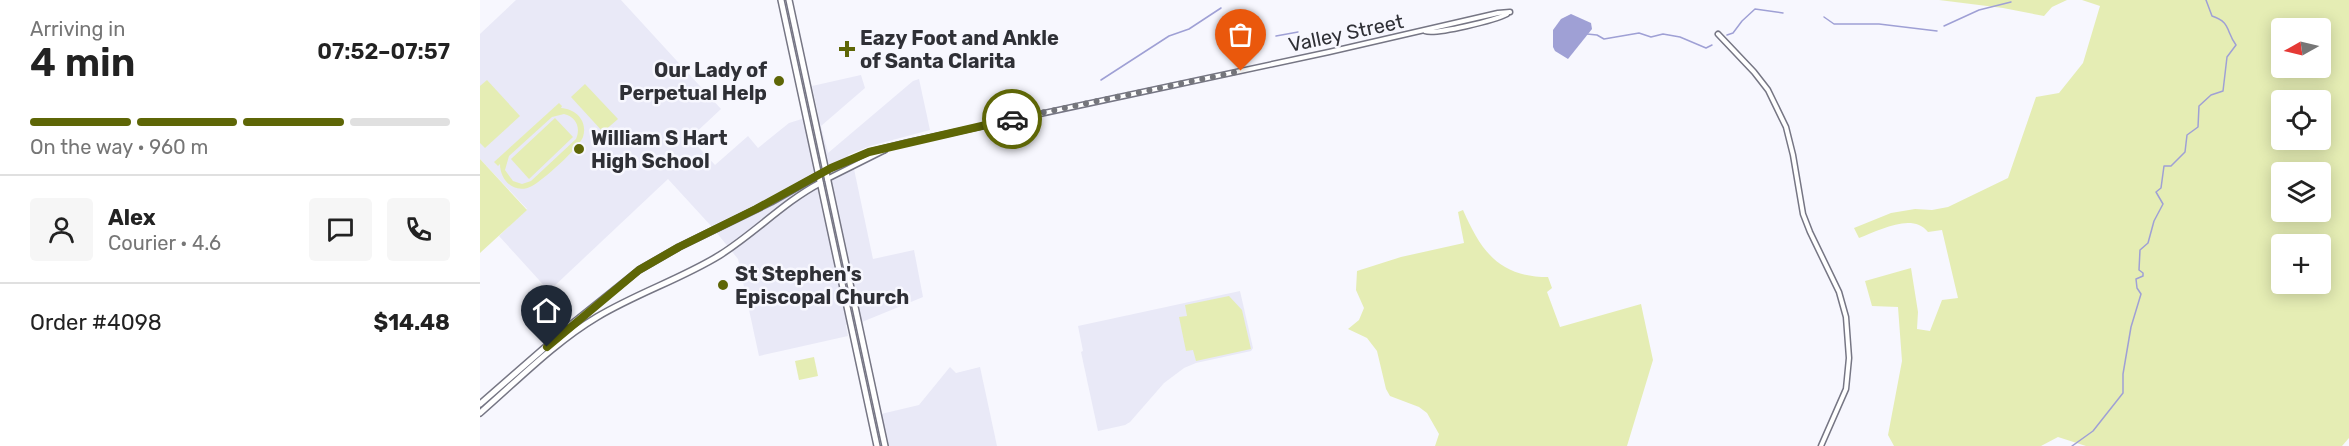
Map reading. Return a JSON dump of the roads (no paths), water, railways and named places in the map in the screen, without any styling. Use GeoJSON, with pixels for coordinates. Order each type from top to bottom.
{"type":"FeatureCollection","features":[{"type":"Feature","properties":{"kind":"main road"},"geometry":{"type":"LineString","coordinates":[[781,0],[877,446]]}},
{"type":"Feature","properties":{"kind":"main road"},"geometry":{"type":"LineString","coordinates":[[789,0],[885,446]]}},
{"type":"Feature","properties":{"kind":"main road"},"geometry":{"type":"LineString","coordinates":[[480,404],[573,323],[639,270],[825,171]]}},
{"type":"Feature","properties":{"kind":"main road"},"geometry":{"type":"LineString","coordinates":[[480,412],[595,318],[708,262],[746,237],[788,203],[827,179]]}},
{"type":"Feature","properties":{"kind":"main road"},"geometry":{"type":"LineString","coordinates":[[848,315],[857,317]]}},
{"type":"Feature","properties":{"kind":"street","name":"Valley Street"},"geometry":{"type":"LineString","coordinates":[[825,171],[869,152],[1043,112],[1510,12],[1499,18],[1462,27],[1430,33],[1424,31]]}},
{"type":"Feature","properties":{"kind":"street"},"geometry":{"type":"LineString","coordinates":[[1718,34],[1768,90],[1786,127],[1803,214],[1839,292],[1846,317],[1850,358],[1845,389],[1821,446]]}},
{"type":"Feature","properties":{"kind":"street","name":"Valley Street"},"geometry":{"type":"LineString","coordinates":[[827,179],[888,148]]}},
{"type":"Feature","properties":{"kind":"water"},"geometry":{"type":"Polygon","coordinates":[[[1571,14],[1591,23],[1592,29],[1568,59],[1555,51],[1553,30],[1561,19],[1571,14]]]}},
{"type":"Feature","properties":{"kind":"waterway"},"geometry":{"type":"LineString","coordinates":[[2072,446],[2093,431],[2123,393],[2123,374],[2131,327],[2141,294],[2137,288],[2136,279],[2143,276],[2139,270],[2140,250],[2148,243],[2154,221],[2163,204],[2156,192],[2161,188],[2164,166],[2171,166],[2185,152],[2187,135],[2198,127],[2199,106],[2211,95],[2223,91],[2227,57],[2236,45],[2225,24],[2212,16],[2206,0]]}},
{"type":"Feature","properties":{"kind":"waterway"},"geometry":{"type":"LineString","coordinates":[[1944,26],[1979,10],[2011,2]]}},
{"type":"Feature","properties":{"kind":"waterway"},"geometry":{"type":"LineString","coordinates":[[1101,80],[1169,36],[1189,29],[1221,8]]}},
{"type":"Feature","properties":{"kind":"waterway"},"geometry":{"type":"LineString","coordinates":[[1727,35],[1733,33],[1755,9],[1783,13]]}},
{"type":"Feature","properties":{"kind":"waterway"},"geometry":{"type":"LineString","coordinates":[[1824,17],[1834,24],[1879,24],[1937,31]]}},
{"type":"Feature","properties":{"kind":"waterway"},"geometry":{"type":"LineString","coordinates":[[1276,36],[1298,32]]}},
{"type":"Feature","properties":{"kind":"waterway"},"geometry":{"type":"LineString","coordinates":[[1587,34],[1597,35],[1604,39],[1639,33],[1651,37],[1663,34],[1680,37],[1706,48],[1712,45]]}},
{"type":"Feature","properties":{"kind":"place","name":"Eazy Foot and Ankle of Santa Clarita"},"geometry":{"type":"Point","coordinates":[847,49]}},
{"type":"Feature","properties":{"kind":"place","name":"Our Lady of Perpetual Help"},"geometry":{"type":"Point","coordinates":[779,81]}},
{"type":"Feature","properties":{"kind":"place","name":"William S Hart High School"},"geometry":{"type":"Point","coordinates":[579,149]}},
{"type":"Feature","properties":{"kind":"place","name":"St Stephen's Episcopal Church"},"geometry":{"type":"Point","coordinates":[723,285]}}]}
